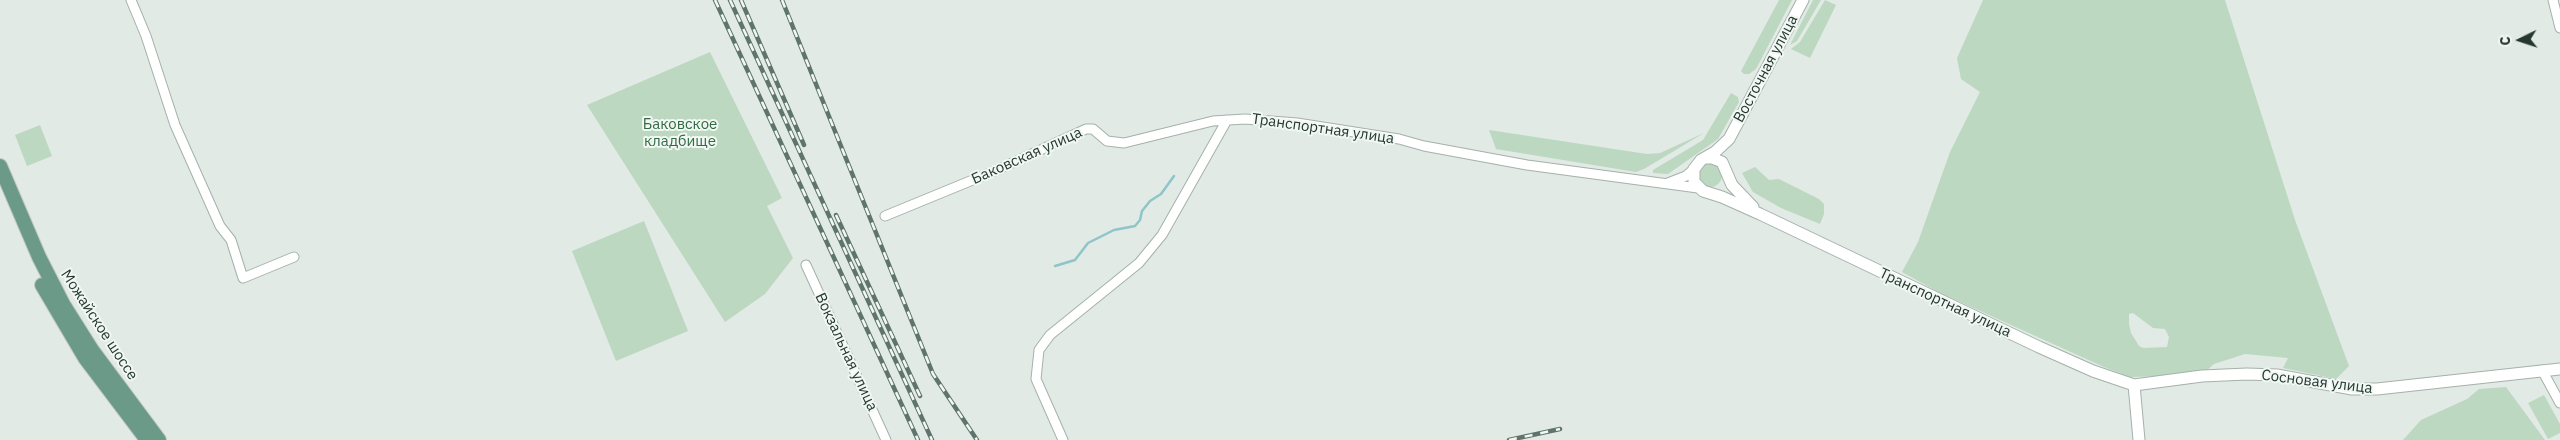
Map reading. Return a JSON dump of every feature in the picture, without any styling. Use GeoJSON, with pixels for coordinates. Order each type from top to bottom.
{"type":"FeatureCollection","features":[{"type":"Feature","properties":{"kind":"main road","name":"Можайское шоссе"},"geometry":{"type":"LineString","coordinates":[[0,166],[39,256],[64,304],[92,350],[159,440]]}},
{"type":"Feature","properties":{"kind":"main road","name":"Можайское шоссе"},"geometry":{"type":"LineString","coordinates":[[0,191],[35,271],[69,333],[102,382],[147,440]]}},
{"type":"Feature","properties":{"kind":"street"},"geometry":{"type":"LineString","coordinates":[[131,0],[146,36],[175,125],[220,226],[231,240],[243,278],[294,257]]}},
{"type":"Feature","properties":{"kind":"street","name":"Восточная улица"},"geometry":{"type":"LineString","coordinates":[[1706,158],[1729,139],[1803,0]]}},
{"type":"Feature","properties":{"kind":"street"},"geometry":{"type":"LineString","coordinates":[[2553,0],[2560,28]]}},
{"type":"Feature","properties":{"kind":"street","name":"Транспортная улица"},"geometry":{"type":"LineString","coordinates":[[1227,120],[1255,119],[1305,124],[1399,139],[1424,146],[1527,165],[1703,190],[1760,214],[2039,347],[2093,371],[2134,385]]}},
{"type":"Feature","properties":{"kind":"street","name":"Баковская улица"},"geometry":{"type":"LineString","coordinates":[[885,216],[997,170],[1086,129],[1093,129],[1107,141],[1124,144],[1213,120],[1227,120]]}},
{"type":"Feature","properties":{"kind":"street"},"geometry":{"type":"LineString","coordinates":[[1063,440],[1036,379],[1038,350],[1050,334],[1139,263],[1162,235],[1227,120]]}},
{"type":"Feature","properties":{"kind":"street","name":"Восточная улица"},"geometry":{"type":"LineString","coordinates":[[1726,172],[1729,139]]}},
{"type":"Feature","properties":{"kind":"street"},"geometry":{"type":"LineString","coordinates":[[1663,184],[1677,181],[1694,169],[1701,160],[1706,158],[1717,159],[1739,194],[1760,214]]}},
{"type":"Feature","properties":{"kind":"street"},"geometry":{"type":"LineString","coordinates":[[1694,169],[1693,176],[1703,190],[1721,189],[1726,172]]}},
{"type":"Feature","properties":{"kind":"street","name":"Вокзальная улица"},"geometry":{"type":"LineString","coordinates":[[806,265],[886,440]]}},
{"type":"Feature","properties":{"kind":"street","name":"Сосновая улица"},"geometry":{"type":"LineString","coordinates":[[2134,385],[2202,376],[2247,374],[2277,375],[2352,388],[2377,389],[2434,385],[2560,369]]}},
{"type":"Feature","properties":{"kind":"street"},"geometry":{"type":"LineString","coordinates":[[2542,370],[2560,404]]}},
{"type":"Feature","properties":{"kind":"street"},"geometry":{"type":"LineString","coordinates":[[2134,385],[2139,440]]}},
{"type":"Feature","properties":{"kind":"green space"},"geometry":{"type":"Polygon","coordinates":[[[1779,0],[1792,0],[1756,69],[1749,74],[1744,74],[1741,71],[1779,0]]]}},
{"type":"Feature","properties":{"kind":"green space"},"geometry":{"type":"Polygon","coordinates":[[[1813,0],[1821,0],[1797,41],[1790,45],[1813,0]]]}},
{"type":"Feature","properties":{"kind":"green space"},"geometry":{"type":"Polygon","coordinates":[[[1825,0],[1836,5],[1810,58],[1791,49],[1800,42],[1825,0]]]}},
{"type":"Feature","properties":{"kind":"green space"},"geometry":{"type":"Polygon","coordinates":[[[1983,0],[2225,0],[2295,220],[2349,366],[2336,379],[2283,368],[2288,358],[2245,354],[2214,364],[2206,371],[2167,376],[2130,377],[1938,292],[1902,272],[1918,242],[1950,152],[1980,92],[1961,79],[1957,58],[1983,0]],[[2133,313],[2129,314],[2131,333],[2139,346],[2143,348],[2167,347],[2169,337],[2165,329],[2153,328],[2133,313]]]}},
{"type":"Feature","properties":{"kind":"green space","name":"Баковское кладбище"},"geometry":{"type":"Polygon","coordinates":[[[710,52],[782,198],[767,206],[793,258],[765,294],[725,322],[587,105],[710,52]]]}},
{"type":"Feature","properties":{"kind":"green space"},"geometry":{"type":"Polygon","coordinates":[[[1731,93],[1738,97],[1739,102],[1718,139],[1668,174],[1653,173],[1653,170],[1703,140],[1731,93]]]}},
{"type":"Feature","properties":{"kind":"green space"},"geometry":{"type":"Polygon","coordinates":[[[40,125],[52,156],[27,166],[15,135],[40,125]]]}},
{"type":"Feature","properties":{"kind":"green space"},"geometry":{"type":"Polygon","coordinates":[[[1489,130],[1647,154],[1660,153],[1704,133],[1636,172],[1496,149],[1489,130]]]}},
{"type":"Feature","properties":{"kind":"green space"},"geometry":{"type":"Polygon","coordinates":[[[1710,163],[1715,164],[1721,170],[1721,180],[1715,186],[1710,187],[1705,186],[1699,180],[1698,175],[1699,170],[1705,164],[1710,163]]]}},
{"type":"Feature","properties":{"kind":"green space"},"geometry":{"type":"Polygon","coordinates":[[[1755,167],[1769,180],[1779,179],[1819,199],[1824,204],[1824,214],[1820,224],[1781,208],[1753,192],[1742,173],[1755,167]]]}},
{"type":"Feature","properties":{"kind":"green space"},"geometry":{"type":"Polygon","coordinates":[[[644,221],[688,331],[616,361],[572,251],[644,221]]]}},
{"type":"Feature","properties":{"kind":"green space"},"geometry":{"type":"Polygon","coordinates":[[[2506,387],[2545,440],[2403,440],[2421,420],[2467,399],[2479,389],[2506,387]]]}},
{"type":"Feature","properties":{"kind":"green space"},"geometry":{"type":"Polygon","coordinates":[[[2544,395],[2560,424],[2560,433],[2548,439],[2528,403],[2544,395]]]}},
{"type":"Feature","properties":{"kind":"waterway"},"geometry":{"type":"LineString","coordinates":[[1055,266],[1075,260],[1088,243],[1114,230],[1135,226],[1140,220],[1142,211],[1150,201],[1161,194],[1174,176]]}},
{"type":"Feature","properties":{"kind":"railway"},"geometry":{"type":"LineString","coordinates":[[715,0],[918,440]]}},
{"type":"Feature","properties":{"kind":"railway"},"geometry":{"type":"LineString","coordinates":[[730,0],[932,440]]}},
{"type":"Feature","properties":{"kind":"railway"},"geometry":{"type":"LineString","coordinates":[[741,0],[804,145]]}},
{"type":"Feature","properties":{"kind":"railway"},"geometry":{"type":"LineString","coordinates":[[782,0],[933,374],[977,440]]}},
{"type":"Feature","properties":{"kind":"railway"},"geometry":{"type":"LineString","coordinates":[[836,215],[920,396]]}},
{"type":"Feature","properties":{"kind":"railway"},"geometry":{"type":"LineString","coordinates":[[1509,440],[1560,429]]}}]}
